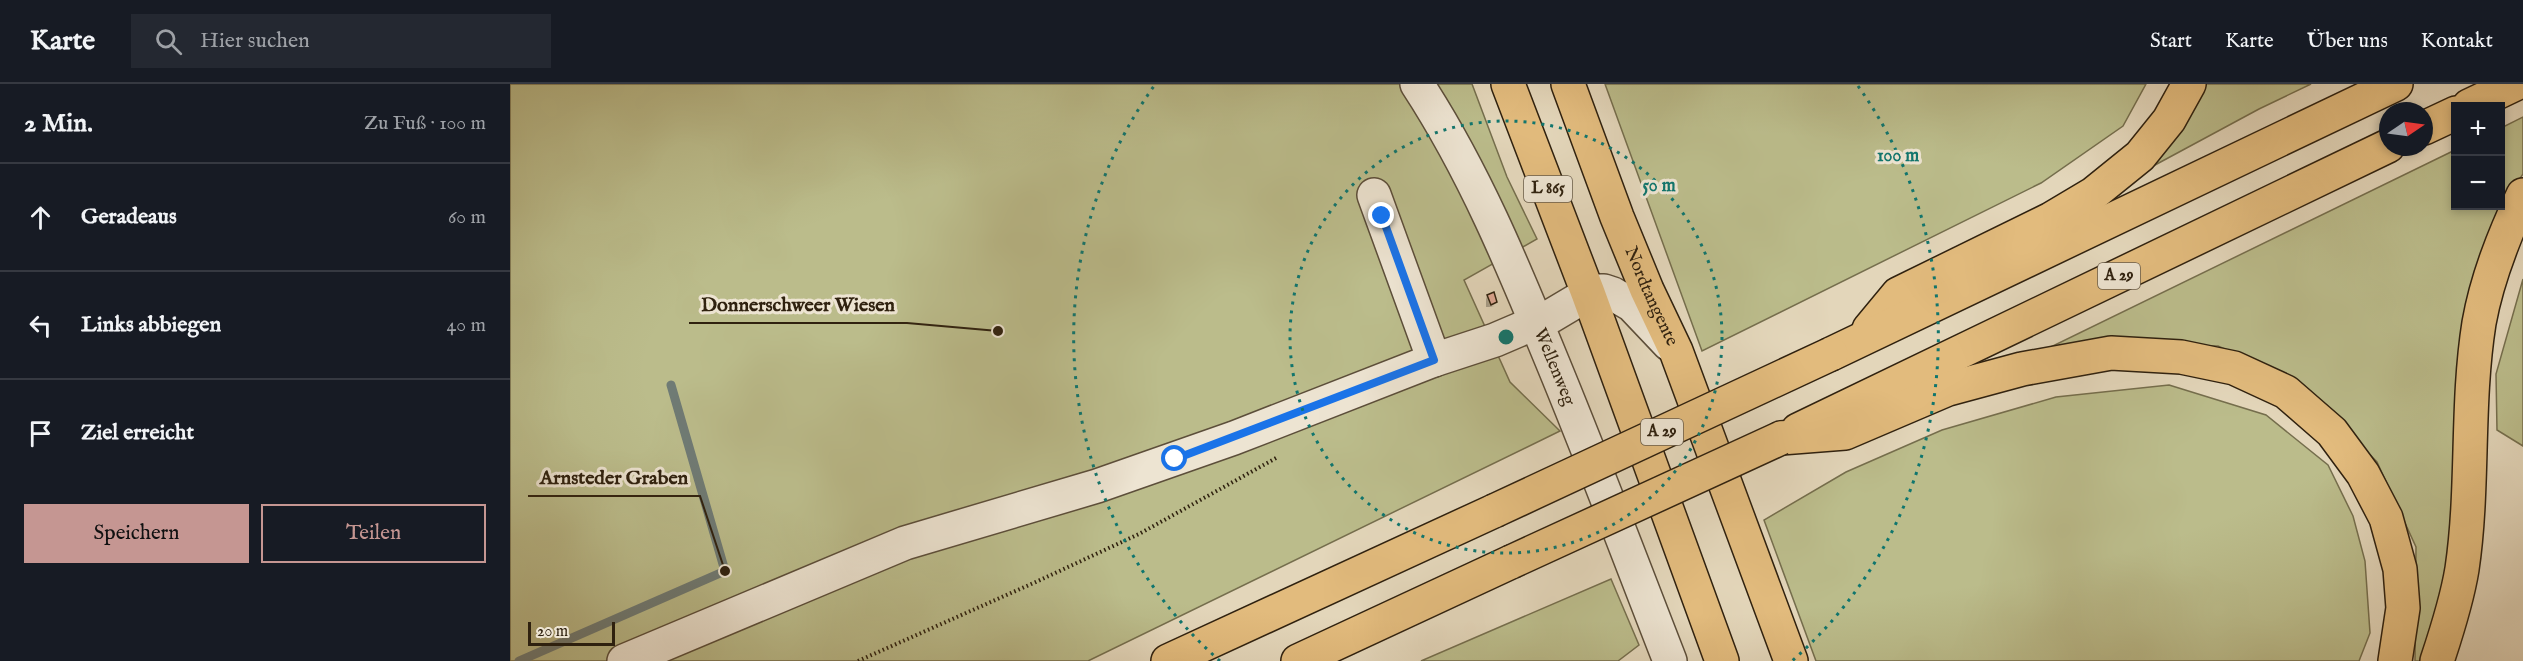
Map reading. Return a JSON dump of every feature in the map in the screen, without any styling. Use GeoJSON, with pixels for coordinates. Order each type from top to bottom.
{"type":"FeatureCollection","features":[{"type":"Feature","properties":{"kind":"highway","name":"L 865"},"geometry":{"type":"LineString","coordinates":[[1508,84],[1588,293],[1722,661]]}},
{"type":"Feature","properties":{"kind":"highway","name":"Nordtangente"},"geometry":{"type":"LineString","coordinates":[[1568,84],[1621,228],[1676,351],[1791,661]]}},
{"type":"Feature","properties":{"kind":"highway"},"geometry":{"type":"LineString","coordinates":[[1863,337],[1898,294],[2051,219],[2092,194],[2140,156],[2169,120],[2189,84]]}},
{"type":"Feature","properties":{"kind":"highway","name":"A 29"},"geometry":{"type":"LineString","coordinates":[[1168,661],[1831,354],[2396,84]]}},
{"type":"Feature","properties":{"kind":"highway"},"geometry":{"type":"LineString","coordinates":[[2477,102],[2515,84]]}},
{"type":"Feature","properties":{"kind":"highway"},"geometry":{"type":"LineString","coordinates":[[2433,124],[2451,115]]}},
{"type":"Feature","properties":{"kind":"highway","name":"A 29"},"geometry":{"type":"LineString","coordinates":[[1298,661],[1782,438],[1855,416],[2379,151]]}},
{"type":"Feature","properties":{"kind":"highway"},"geometry":{"type":"LineString","coordinates":[[2437,661],[2448,628],[2462,568],[2467,509],[2470,418],[2479,323],[2496,255],[2523,195]]}},
{"type":"Feature","properties":{"kind":"highway"},"geometry":{"type":"LineString","coordinates":[[1855,416],[2022,369],[2111,353],[2181,357],[2234,368],[2286,392],[2332,432],[2363,474],[2386,518],[2400,569],[2403,608],[2395,661]]}},
{"type":"Feature","properties":{"kind":"street","name":"Wellenweg"},"geometry":{"type":"LineString","coordinates":[[1418,84],[1470,173],[1544,319],[1670,661]]}},
{"type":"Feature","properties":{"kind":"street"},"geometry":{"type":"LineString","coordinates":[[1374,195],[1434,360]]}},
{"type":"Feature","properties":{"kind":"street"},"geometry":{"type":"LineString","coordinates":[[624,661],[905,543],[1107,482],[1234,438],[1434,360],[1495,340],[1544,319],[1588,293],[1604,291],[1632,305],[1676,351]]}},
{"type":"Feature","properties":{"kind":"street"},"geometry":{"type":"LineString","coordinates":[[1544,319],[1579,324],[1608,347]]}},
{"type":"Feature","properties":{"kind":"path"},"geometry":{"type":"LineString","coordinates":[[858,661],[1028,586],[1138,534],[1281,455]]}},
{"type":"Feature","properties":{"kind":"green space"},"geometry":{"type":"Polygon","coordinates":[[[510,84],[1472,84],[1507,177],[1537,239],[1464,280],[1510,382],[1560,431],[1088,661],[510,661],[510,84]]]}},
{"type":"Feature","properties":{"kind":"green space"},"geometry":{"type":"Polygon","coordinates":[[[1605,84],[2146,84],[2123,126],[2041,183],[1702,351],[1605,84]]]}},
{"type":"Feature","properties":{"kind":"green space"},"geometry":{"type":"Polygon","coordinates":[[[2205,84],[2311,84],[2259,109],[2142,172],[2205,84]]]}},
{"type":"Feature","properties":{"kind":"green space"},"geometry":{"type":"Polygon","coordinates":[[[2523,117],[2523,174],[2505,201],[2505,156],[2505,126],[2523,117]]]}},
{"type":"Feature","properties":{"kind":"green space"},"geometry":{"type":"Polygon","coordinates":[[[2451,152],[2451,210],[2499,210],[2496,215],[2446,581],[2420,661],[2415,661],[2416,547],[2377,462],[2298,381],[2218,346],[2120,345],[2020,362],[2451,152]]]}},
{"type":"Feature","properties":{"kind":"green space"},"geometry":{"type":"Polygon","coordinates":[[[2523,279],[2523,446],[2497,430],[2496,374],[2523,279]]]}},
{"type":"Feature","properties":{"kind":"green space"},"geometry":{"type":"Polygon","coordinates":[[[2169,385],[2266,415],[2328,465],[2353,516],[2365,561],[2370,633],[2359,661],[1816,661],[1764,520],[1846,472],[1942,430],[2056,397],[2169,385]]]}},
{"type":"Feature","properties":{"kind":"green space"},"geometry":{"type":"Polygon","coordinates":[[[1611,579],[1639,645],[1618,661],[1421,661],[1611,579]]]}},
{"type":"Feature","properties":{"kind":"building"},"geometry":{"type":"Polygon","coordinates":[[[1494,292],[1497,302],[1491,305],[1487,295],[1494,292]]]}},
{"type":"Feature","properties":{"kind":"waterway"},"geometry":{"type":"LineString","coordinates":[[519,661],[725,571],[671,385]]}},
{"type":"Feature","properties":{"kind":"place","name":"Donnerschweer Wiesen"},"geometry":{"type":"Point","coordinates":[998,331]}},
{"type":"Feature","properties":{"kind":"place","name":"Arnsteder Graben"},"geometry":{"type":"Point","coordinates":[725,571]}},
{"type":"Feature","properties":{"kind":"route"},"geometry":{"type":"LineString","coordinates":[[1175,459],[1434,360],[1382,216]]}}]}
